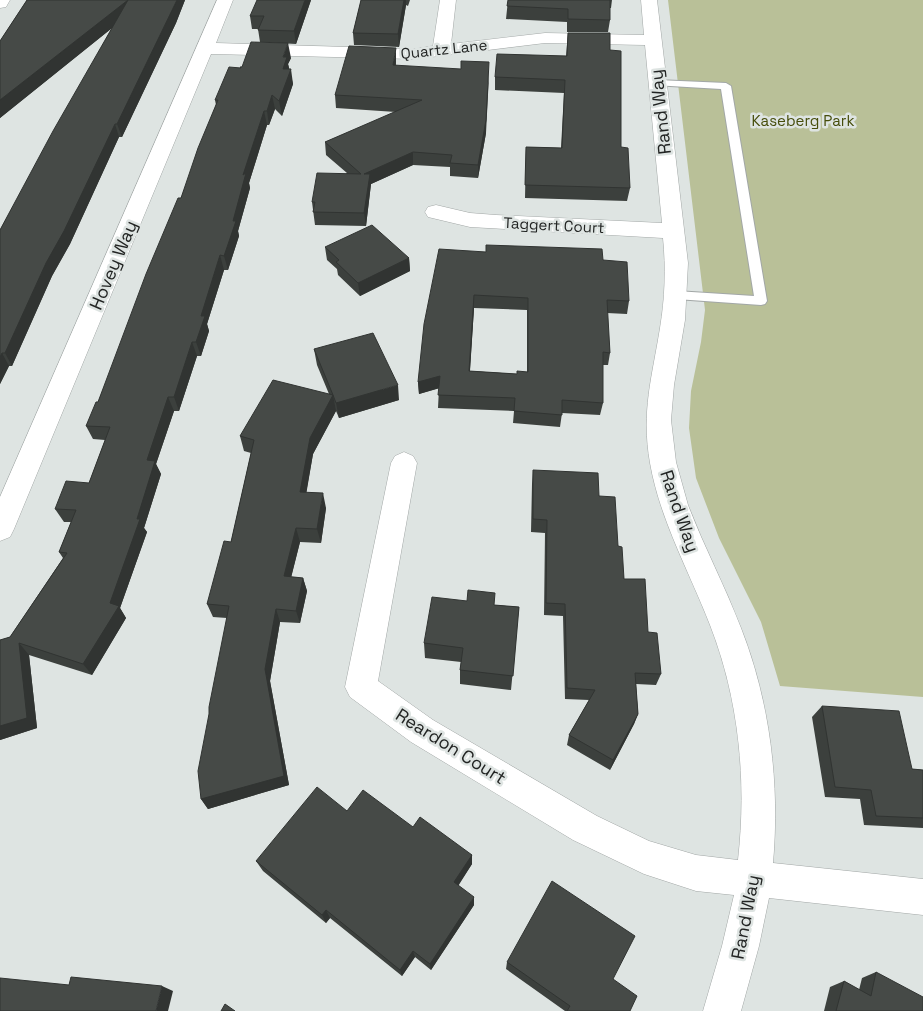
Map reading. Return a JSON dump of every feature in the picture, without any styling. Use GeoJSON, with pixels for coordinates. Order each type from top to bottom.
{"type":"FeatureCollection","features":[{"type":"Feature","properties":{"kind":"street","name":"Hovey Way"},"geometry":{"type":"LineString","coordinates":[[0,529],[225,0]]}},
{"type":"Feature","properties":{"kind":"street"},"geometry":{"type":"LineString","coordinates":[[441,52],[448,0]]}},
{"type":"Feature","properties":{"kind":"street","name":"Rand Way"},"geometry":{"type":"LineString","coordinates":[[649,0],[677,263],[672,330],[661,382],[658,411],[663,464],[674,505],[726,629],[743,681],[755,747],[758,811],[754,880],[735,968],[722,1011]]}},
{"type":"Feature","properties":{"kind":"street","name":"Quartz Lane"},"geometry":{"type":"LineString","coordinates":[[205,48],[384,54],[441,52],[546,38],[652,40]]}},
{"type":"Feature","properties":{"kind":"street","name":"Taggert Court"},"geometry":{"type":"LineString","coordinates":[[436,212],[470,220],[673,231]]}},
{"type":"Feature","properties":{"kind":"street","name":"Reardon Court"},"geometry":{"type":"LineString","coordinates":[[404,464],[394,508],[376,618],[361,688],[431,736],[585,828],[644,857],[696,874],[754,880]]}},
{"type":"Feature","properties":{"kind":"street"},"geometry":{"type":"LineString","coordinates":[[754,880],[923,897]]}},
{"type":"Feature","properties":{"kind":"lane"},"geometry":{"type":"LineString","coordinates":[[657,83],[726,86],[761,301],[676,295]]}},
{"type":"Feature","properties":{"kind":"green space","name":"Kaseberg Park"},"geometry":{"type":"Polygon","coordinates":[[[668,0],[923,0],[923,697],[780,686],[761,622],[719,538],[696,478],[689,428],[691,391],[701,342],[705,310],[668,0]]]}},
{"type":"Feature","properties":{"kind":"building"},"geometry":{"type":"Polygon","coordinates":[[[27,0],[128,0],[0,100],[0,41],[27,0]]]}},
{"type":"Feature","properties":{"kind":"building"},"geometry":{"type":"Polygon","coordinates":[[[128,0],[177,0],[64,231],[46,263],[5,353],[2,353],[0,357],[0,230],[53,131],[128,0]]]}},
{"type":"Feature","properties":{"kind":"building"},"geometry":{"type":"Polygon","coordinates":[[[257,0],[305,0],[294,31],[258,30],[264,16],[250,16],[257,0]]]}},
{"type":"Feature","properties":{"kind":"building"},"geometry":{"type":"Polygon","coordinates":[[[361,0],[404,0],[398,34],[353,33],[361,0]]]}},
{"type":"Feature","properties":{"kind":"building"},"geometry":{"type":"Polygon","coordinates":[[[508,0],[610,0],[610,20],[568,19],[568,9],[507,6],[508,0]]]}},
{"type":"Feature","properties":{"kind":"building"},"geometry":{"type":"Polygon","coordinates":[[[568,33],[610,33],[610,50],[621,51],[621,147],[628,148],[630,188],[525,185],[526,147],[562,148],[565,80],[495,77],[497,54],[567,56],[568,33]]]}},
{"type":"Feature","properties":{"kind":"building"},"geometry":{"type":"Polygon","coordinates":[[[251,42],[288,43],[283,57],[287,57],[283,69],[291,69],[279,101],[272,95],[267,111],[264,111],[243,175],[246,173],[233,221],[236,221],[224,256],[220,255],[201,316],[205,316],[196,342],[192,342],[174,397],[168,397],[147,460],[155,461],[137,519],[140,519],[110,603],[119,606],[83,664],[19,643],[27,718],[0,726],[0,640],[10,637],[67,553],[59,552],[76,510],[55,509],[66,481],[89,483],[110,427],[86,426],[96,402],[98,402],[146,274],[178,198],[181,198],[198,148],[218,100],[215,100],[229,67],[242,67],[251,42]]]}},
{"type":"Feature","properties":{"kind":"building"},"geometry":{"type":"Polygon","coordinates":[[[349,46],[396,48],[393,65],[461,69],[461,61],[489,62],[486,120],[478,165],[450,163],[452,155],[413,152],[364,174],[370,174],[364,213],[313,212],[315,202],[312,202],[317,173],[361,174],[325,142],[422,100],[335,95],[349,46]]]}},
{"type":"Feature","properties":{"kind":"building"},"geometry":{"type":"Polygon","coordinates":[[[372,225],[409,258],[358,283],[336,262],[339,260],[325,247],[372,225]]]}},
{"type":"Feature","properties":{"kind":"building"},"geometry":{"type":"Polygon","coordinates":[[[486,245],[602,249],[603,260],[627,262],[629,301],[607,300],[610,353],[603,352],[603,403],[562,400],[562,415],[514,411],[515,398],[438,395],[440,376],[418,382],[424,324],[439,249],[486,252],[486,245]],[[474,295],[469,371],[517,374],[517,371],[528,372],[528,298],[474,295]]]}},
{"type":"Feature","properties":{"kind":"building"},"geometry":{"type":"Polygon","coordinates":[[[373,333],[398,385],[336,403],[314,349],[373,333]]]}},
{"type":"Feature","properties":{"kind":"building"},"geometry":{"type":"Polygon","coordinates":[[[273,380],[333,395],[310,438],[300,492],[323,493],[317,529],[296,528],[284,576],[303,578],[296,611],[276,609],[265,669],[284,776],[201,799],[198,771],[229,606],[207,604],[224,541],[231,542],[254,440],[240,436],[273,380]]]}},
{"type":"Feature","properties":{"kind":"building"},"geometry":{"type":"Polygon","coordinates":[[[533,470],[598,473],[599,496],[615,497],[618,546],[622,547],[624,579],[645,579],[648,632],[657,633],[661,674],[635,673],[638,714],[613,760],[569,735],[595,690],[567,688],[565,604],[546,603],[547,520],[533,519],[533,470]]]}},
{"type":"Feature","properties":{"kind":"building"},"geometry":{"type":"Polygon","coordinates":[[[468,590],[495,593],[494,605],[519,607],[513,676],[460,670],[463,648],[424,643],[432,597],[467,601],[468,590]]]}},
{"type":"Feature","properties":{"kind":"building"},"geometry":{"type":"Polygon","coordinates":[[[822,706],[899,711],[912,769],[923,770],[923,818],[876,816],[871,790],[835,787],[822,706]]]}},
{"type":"Feature","properties":{"kind":"building"},"geometry":{"type":"Polygon","coordinates":[[[317,787],[347,811],[363,790],[413,827],[420,817],[472,855],[454,882],[474,897],[430,964],[413,951],[400,970],[326,910],[322,915],[256,861],[317,787]]]}},
{"type":"Feature","properties":{"kind":"building"},"geometry":{"type":"Polygon","coordinates":[[[552,881],[635,936],[613,979],[637,996],[630,1011],[567,1011],[570,1006],[507,962],[552,881]]]}},
{"type":"Feature","properties":{"kind":"building"},"geometry":{"type":"Polygon","coordinates":[[[876,972],[923,997],[923,1011],[836,1011],[844,981],[871,996],[876,972]]]}},
{"type":"Feature","properties":{"kind":"building"},"geometry":{"type":"Polygon","coordinates":[[[71,977],[162,986],[156,1011],[0,1011],[0,978],[69,985],[71,977]]]}},
{"type":"Feature","properties":{"kind":"building"},"geometry":{"type":"Polygon","coordinates":[[[225,1004],[235,1011],[221,1011],[225,1004]]]}}]}
